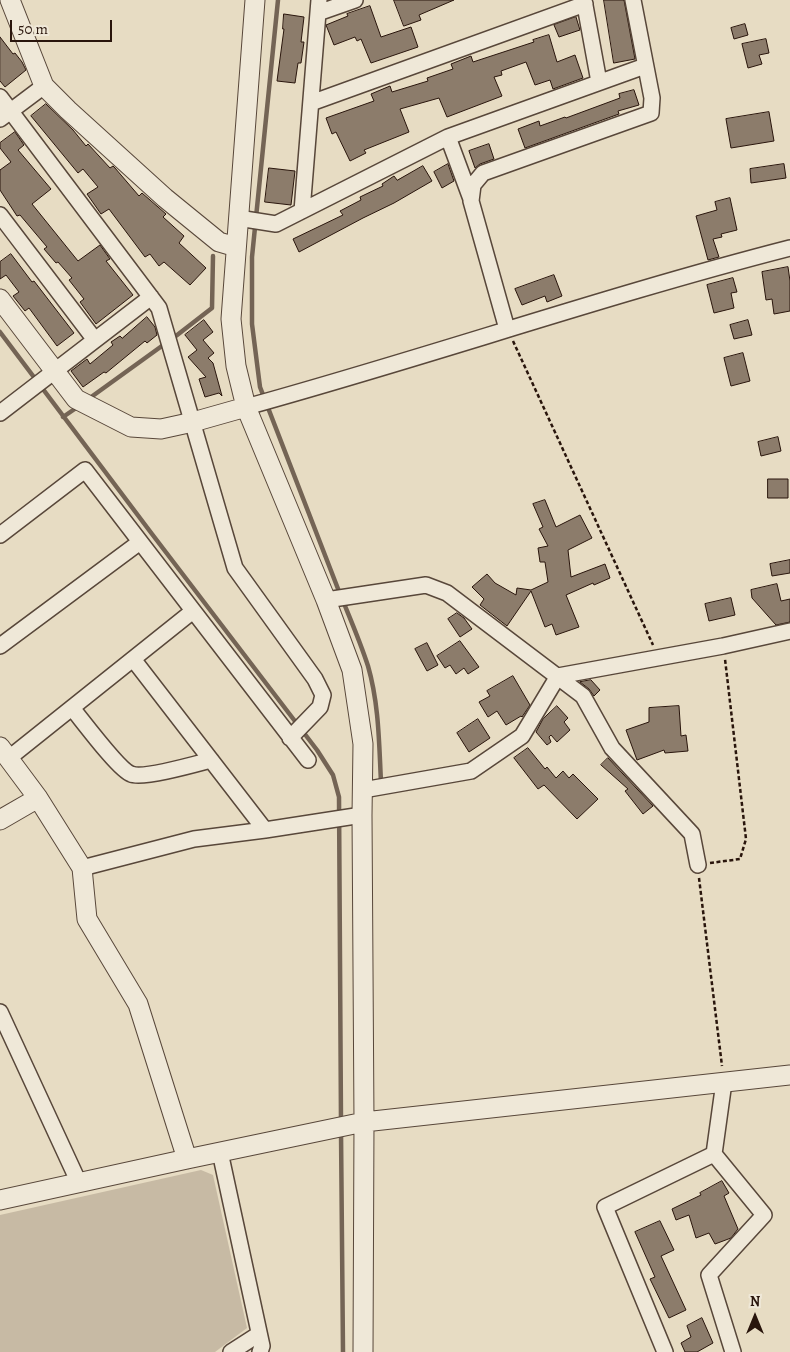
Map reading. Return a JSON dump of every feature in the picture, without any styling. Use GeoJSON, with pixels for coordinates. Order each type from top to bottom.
{"type":"FeatureCollection","features":[{"type":"Feature","properties":{"kind":"street"},"geometry":{"type":"LineString","coordinates":[[10,0],[44,86],[164,198],[219,242],[236,247]]}},
{"type":"Feature","properties":{"kind":"street"},"geometry":{"type":"LineString","coordinates":[[255,0],[232,319],[236,366],[246,407],[326,600],[352,670],[363,744],[363,1352]]}},
{"type":"Feature","properties":{"kind":"street"},"geometry":{"type":"LineString","coordinates":[[302,211],[319,6],[356,0]]}},
{"type":"Feature","properties":{"kind":"street"},"geometry":{"type":"LineString","coordinates":[[471,200],[473,185],[484,173],[651,113],[652,98],[633,0]]}},
{"type":"Feature","properties":{"kind":"street"},"geometry":{"type":"LineString","coordinates":[[311,103],[584,2],[599,82]]}},
{"type":"Feature","properties":{"kind":"street"},"geometry":{"type":"LineString","coordinates":[[238,218],[276,224],[448,137],[645,66]]}},
{"type":"Feature","properties":{"kind":"street"},"geometry":{"type":"LineString","coordinates":[[5,115],[44,86]]}},
{"type":"Feature","properties":{"kind":"street"},"geometry":{"type":"LineString","coordinates":[[0,97],[5,115],[159,308],[235,568],[315,679],[323,695],[320,707],[290,738]]}},
{"type":"Feature","properties":{"kind":"street"},"geometry":{"type":"LineString","coordinates":[[448,137],[471,200],[506,328]]}},
{"type":"Feature","properties":{"kind":"street"},"geometry":{"type":"LineString","coordinates":[[0,216],[95,340]]}},
{"type":"Feature","properties":{"kind":"street"},"geometry":{"type":"LineString","coordinates":[[0,299],[76,399],[131,427],[161,429],[193,422],[325,385],[506,328],[731,263],[790,248]]}},
{"type":"Feature","properties":{"kind":"street"},"geometry":{"type":"LineString","coordinates":[[0,413],[151,297]]}},
{"type":"Feature","properties":{"kind":"street"},"geometry":{"type":"LineString","coordinates":[[0,535],[85,470],[308,760]]}},
{"type":"Feature","properties":{"kind":"street"},"geometry":{"type":"LineString","coordinates":[[2,641],[140,542]]}},
{"type":"Feature","properties":{"kind":"street"},"geometry":{"type":"LineString","coordinates":[[326,600],[426,584],[447,593],[584,696],[612,748],[692,834],[698,865]]}},
{"type":"Feature","properties":{"kind":"street"},"geometry":{"type":"LineString","coordinates":[[187,1158],[138,1004],[87,919],[82,868],[38,798],[4,752],[72,708],[193,611]]}},
{"type":"Feature","properties":{"kind":"street"},"geometry":{"type":"LineString","coordinates":[[363,790],[471,771],[522,736],[558,676],[723,646],[790,631]]}},
{"type":"Feature","properties":{"kind":"street"},"geometry":{"type":"LineString","coordinates":[[133,659],[265,830]]}},
{"type":"Feature","properties":{"kind":"street"},"geometry":{"type":"LineString","coordinates":[[72,708],[120,766],[131,774],[143,775],[211,760]]}},
{"type":"Feature","properties":{"kind":"street"},"geometry":{"type":"LineString","coordinates":[[0,820],[38,798]]}},
{"type":"Feature","properties":{"kind":"street"},"geometry":{"type":"LineString","coordinates":[[82,868],[194,839],[362,815]]}},
{"type":"Feature","properties":{"kind":"street"},"geometry":{"type":"LineString","coordinates":[[0,1012],[79,1183]]}},
{"type":"Feature","properties":{"kind":"street"},"geometry":{"type":"LineString","coordinates":[[0,1200],[187,1158],[364,1122],[790,1075]]}},
{"type":"Feature","properties":{"kind":"street"},"geometry":{"type":"LineString","coordinates":[[724,1082],[714,1154],[764,1215],[709,1275],[733,1352]]}},
{"type":"Feature","properties":{"kind":"street"},"geometry":{"type":"LineString","coordinates":[[220,1152],[260,1334],[262,1346],[260,1352]]}},
{"type":"Feature","properties":{"kind":"street"},"geometry":{"type":"LineString","coordinates":[[665,1352],[605,1207],[714,1154]]}},
{"type":"Feature","properties":{"kind":"street"},"geometry":{"type":"LineString","coordinates":[[231,1352],[260,1334]]}},
{"type":"Feature","properties":{"kind":"path"},"geometry":{"type":"LineString","coordinates":[[506,328],[658,658]]}},
{"type":"Feature","properties":{"kind":"path"},"geometry":{"type":"LineString","coordinates":[[723,646],[746,839],[740,859],[698,865],[724,1082]]}},
{"type":"Feature","properties":{"kind":"shaded area"},"geometry":{"type":"Polygon","coordinates":[[[201,1170],[213,1175],[247,1328],[215,1352],[0,1352],[0,1215],[201,1170]]]}},
{"type":"Feature","properties":{"kind":"building"},"geometry":{"type":"Polygon","coordinates":[[[394,0],[454,0],[419,15],[421,20],[404,26],[394,0]]]}},
{"type":"Feature","properties":{"kind":"building"},"geometry":{"type":"Polygon","coordinates":[[[604,0],[624,0],[635,59],[614,63],[604,0]]]}},
{"type":"Feature","properties":{"kind":"building"},"geometry":{"type":"Polygon","coordinates":[[[370,6],[381,37],[411,27],[418,47],[371,63],[361,39],[357,41],[355,37],[334,45],[326,25],[348,16],[347,14],[370,6]]]}},
{"type":"Feature","properties":{"kind":"building"},"geometry":{"type":"Polygon","coordinates":[[[284,14],[304,17],[301,42],[304,42],[301,63],[298,63],[295,83],[277,81],[284,29],[284,14]]]}},
{"type":"Feature","properties":{"kind":"building"},"geometry":{"type":"Polygon","coordinates":[[[576,17],[580,30],[559,37],[554,25],[576,17]]]}},
{"type":"Feature","properties":{"kind":"building"},"geometry":{"type":"Polygon","coordinates":[[[745,24],[748,35],[734,39],[731,28],[745,24]]]}},
{"type":"Feature","properties":{"kind":"building"},"geometry":{"type":"Polygon","coordinates":[[[549,35],[557,62],[575,55],[583,78],[553,89],[550,80],[535,85],[526,62],[501,71],[502,75],[494,77],[502,96],[447,117],[439,98],[400,109],[409,132],[364,150],[366,153],[350,161],[336,132],[332,134],[326,118],[374,101],[371,94],[390,86],[392,92],[428,81],[427,78],[453,69],[451,64],[471,56],[473,62],[534,42],[533,40],[549,35]]]}},
{"type":"Feature","properties":{"kind":"building"},"geometry":{"type":"Polygon","coordinates":[[[0,37],[13,54],[15,53],[26,70],[5,87],[0,81],[0,37]]]}},
{"type":"Feature","properties":{"kind":"building"},"geometry":{"type":"Polygon","coordinates":[[[766,39],[769,53],[759,55],[762,64],[748,68],[742,44],[766,39]]]}},
{"type":"Feature","properties":{"kind":"building"},"geometry":{"type":"Polygon","coordinates":[[[634,90],[639,105],[618,111],[619,114],[525,148],[518,129],[539,121],[540,126],[566,118],[620,98],[619,94],[634,90]]]}},
{"type":"Feature","properties":{"kind":"building"},"geometry":{"type":"Polygon","coordinates":[[[46,104],[73,130],[86,146],[88,144],[110,168],[113,166],[139,196],[142,193],[166,214],[163,217],[184,236],[179,243],[206,268],[190,285],[164,262],[159,266],[150,254],[145,257],[109,209],[101,214],[87,194],[98,187],[83,169],[78,173],[31,116],[46,104]]]}},
{"type":"Feature","properties":{"kind":"building"},"geometry":{"type":"Polygon","coordinates":[[[769,112],[774,141],[731,148],[726,119],[769,112]]]}},
{"type":"Feature","properties":{"kind":"building"},"geometry":{"type":"Polygon","coordinates":[[[15,132],[24,145],[18,150],[51,189],[32,204],[78,261],[100,245],[110,259],[106,261],[133,295],[96,324],[80,302],[84,299],[69,280],[72,278],[44,249],[47,247],[20,215],[17,216],[0,190],[0,170],[11,162],[0,148],[0,143],[15,132]]]}},
{"type":"Feature","properties":{"kind":"building"},"geometry":{"type":"Polygon","coordinates":[[[489,144],[494,159],[475,168],[469,151],[489,144]]]}},
{"type":"Feature","properties":{"kind":"building"},"geometry":{"type":"Polygon","coordinates":[[[448,164],[454,181],[442,188],[434,172],[448,164]]]}},
{"type":"Feature","properties":{"kind":"building"},"geometry":{"type":"Polygon","coordinates":[[[784,164],[786,178],[751,183],[750,169],[784,164]]]}},
{"type":"Feature","properties":{"kind":"building"},"geometry":{"type":"Polygon","coordinates":[[[423,166],[432,181],[394,203],[299,252],[293,239],[343,215],[340,211],[361,200],[360,197],[383,186],[382,184],[394,176],[397,180],[423,166]]]}},
{"type":"Feature","properties":{"kind":"building"},"geometry":{"type":"Polygon","coordinates":[[[269,168],[295,171],[291,205],[265,202],[269,168]]]}},
{"type":"Feature","properties":{"kind":"building"},"geometry":{"type":"Polygon","coordinates":[[[730,198],[737,230],[721,234],[722,237],[713,239],[719,257],[708,260],[696,216],[717,210],[715,202],[730,198]]]}},
{"type":"Feature","properties":{"kind":"building"},"geometry":{"type":"Polygon","coordinates":[[[11,254],[74,333],[57,346],[29,308],[25,311],[13,296],[19,292],[6,275],[0,279],[0,262],[11,254]]]}},
{"type":"Feature","properties":{"kind":"building"},"geometry":{"type":"Polygon","coordinates":[[[788,267],[790,311],[774,314],[772,299],[766,300],[762,272],[788,267]]]}},
{"type":"Feature","properties":{"kind":"building"},"geometry":{"type":"Polygon","coordinates":[[[554,275],[562,296],[547,302],[545,296],[522,305],[515,289],[554,275]]]}},
{"type":"Feature","properties":{"kind":"building"},"geometry":{"type":"Polygon","coordinates":[[[733,278],[737,292],[731,293],[734,308],[714,313],[707,285],[733,278]]]}},
{"type":"Feature","properties":{"kind":"building"},"geometry":{"type":"Polygon","coordinates":[[[147,317],[155,327],[157,335],[147,343],[145,341],[106,373],[104,372],[83,387],[71,371],[87,359],[90,364],[113,345],[111,342],[120,336],[122,338],[147,317]]]}},
{"type":"Feature","properties":{"kind":"building"},"geometry":{"type":"Polygon","coordinates":[[[204,320],[213,332],[203,340],[214,353],[208,358],[213,363],[222,396],[219,393],[205,397],[199,379],[206,377],[188,357],[197,350],[185,335],[204,320]]]}},
{"type":"Feature","properties":{"kind":"building"},"geometry":{"type":"Polygon","coordinates":[[[748,320],[752,335],[734,339],[730,325],[748,320]]]}},
{"type":"Feature","properties":{"kind":"building"},"geometry":{"type":"Polygon","coordinates":[[[743,353],[750,381],[731,386],[724,358],[743,353]]]}},
{"type":"Feature","properties":{"kind":"building"},"geometry":{"type":"Polygon","coordinates":[[[778,437],[781,451],[761,456],[758,442],[778,437]]]}},
{"type":"Feature","properties":{"kind":"building"},"geometry":{"type":"Polygon","coordinates":[[[768,479],[788,479],[788,498],[768,498],[768,479]]]}},
{"type":"Feature","properties":{"kind":"building"},"geometry":{"type":"Polygon","coordinates":[[[545,500],[556,527],[580,515],[592,538],[568,550],[571,577],[605,564],[610,578],[566,595],[579,627],[556,635],[552,624],[545,627],[531,591],[507,626],[480,605],[484,599],[472,587],[487,574],[495,583],[516,595],[517,588],[531,590],[548,582],[545,562],[540,562],[538,548],[548,546],[539,529],[543,527],[533,504],[545,500]]]}},
{"type":"Feature","properties":{"kind":"building"},"geometry":{"type":"Polygon","coordinates":[[[790,560],[790,573],[772,576],[770,564],[790,560]]]}},
{"type":"Feature","properties":{"kind":"building"},"geometry":{"type":"Polygon","coordinates":[[[777,584],[781,601],[790,599],[790,622],[776,625],[752,598],[751,590],[777,584]]]}},
{"type":"Feature","properties":{"kind":"building"},"geometry":{"type":"Polygon","coordinates":[[[731,598],[735,615],[709,621],[705,604],[731,598]]]}},
{"type":"Feature","properties":{"kind":"building"},"geometry":{"type":"Polygon","coordinates":[[[457,613],[464,618],[472,629],[460,637],[448,619],[457,613]]]}},
{"type":"Feature","properties":{"kind":"building"},"geometry":{"type":"Polygon","coordinates":[[[460,641],[479,667],[468,674],[464,668],[456,674],[450,665],[445,668],[437,656],[460,641]]]}},
{"type":"Feature","properties":{"kind":"building"},"geometry":{"type":"Polygon","coordinates":[[[427,643],[438,665],[427,671],[415,649],[427,643]]]}},
{"type":"Feature","properties":{"kind":"building"},"geometry":{"type":"Polygon","coordinates":[[[513,676],[530,705],[522,717],[506,725],[497,711],[488,717],[479,702],[490,696],[487,691],[513,676]]]}},
{"type":"Feature","properties":{"kind":"building"},"geometry":{"type":"Polygon","coordinates":[[[591,680],[600,690],[594,696],[580,682],[591,680]]]}},
{"type":"Feature","properties":{"kind":"building"},"geometry":{"type":"Polygon","coordinates":[[[557,706],[568,718],[564,722],[570,730],[557,742],[551,735],[549,737],[551,742],[547,745],[536,732],[543,719],[557,706]]]}},
{"type":"Feature","properties":{"kind":"building"},"geometry":{"type":"Polygon","coordinates":[[[679,706],[681,736],[686,735],[688,751],[665,753],[664,750],[637,760],[626,730],[649,722],[649,708],[679,706]]]}},
{"type":"Feature","properties":{"kind":"building"},"geometry":{"type":"Polygon","coordinates":[[[478,719],[490,738],[469,752],[457,733],[478,719]]]}},
{"type":"Feature","properties":{"kind":"building"},"geometry":{"type":"Polygon","coordinates":[[[528,748],[545,769],[547,767],[556,778],[563,771],[569,778],[573,774],[598,799],[577,819],[544,785],[538,789],[514,758],[528,748]]]}},
{"type":"Feature","properties":{"kind":"building"},"geometry":{"type":"Polygon","coordinates":[[[608,758],[653,806],[643,814],[625,791],[628,789],[601,765],[608,758]]]}},
{"type":"Feature","properties":{"kind":"building"},"geometry":{"type":"Polygon","coordinates":[[[722,1181],[729,1193],[724,1196],[738,1229],[731,1238],[715,1244],[709,1233],[696,1238],[689,1215],[676,1220],[672,1209],[701,1195],[700,1193],[722,1181]]]}},
{"type":"Feature","properties":{"kind":"building"},"geometry":{"type":"Polygon","coordinates":[[[660,1221],[674,1250],[661,1256],[686,1310],[669,1318],[650,1279],[655,1277],[635,1232],[660,1221]]]}},
{"type":"Feature","properties":{"kind":"building"},"geometry":{"type":"Polygon","coordinates":[[[702,1318],[713,1343],[697,1352],[685,1352],[681,1343],[691,1337],[687,1326],[702,1318]]]}},
{"type":"Feature","properties":{"kind":"waterway"},"geometry":{"type":"LineString","coordinates":[[278,0],[252,257],[252,324],[260,387],[340,594]]}},
{"type":"Feature","properties":{"kind":"waterway"},"geometry":{"type":"LineString","coordinates":[[172,339],[212,308],[213,256]]}},
{"type":"Feature","properties":{"kind":"waterway"},"geometry":{"type":"LineString","coordinates":[[0,332],[317,750],[333,775],[339,797],[341,1123]]}},
{"type":"Feature","properties":{"kind":"waterway"},"geometry":{"type":"LineString","coordinates":[[87,400],[166,343]]}},
{"type":"Feature","properties":{"kind":"waterway"},"geometry":{"type":"LineString","coordinates":[[63,417],[79,406]]}},
{"type":"Feature","properties":{"kind":"waterway"},"geometry":{"type":"LineString","coordinates":[[343,601],[372,680],[378,724],[381,782]]}},
{"type":"Feature","properties":{"kind":"waterway"},"geometry":{"type":"LineString","coordinates":[[341,1131],[343,1352]]}}]}
